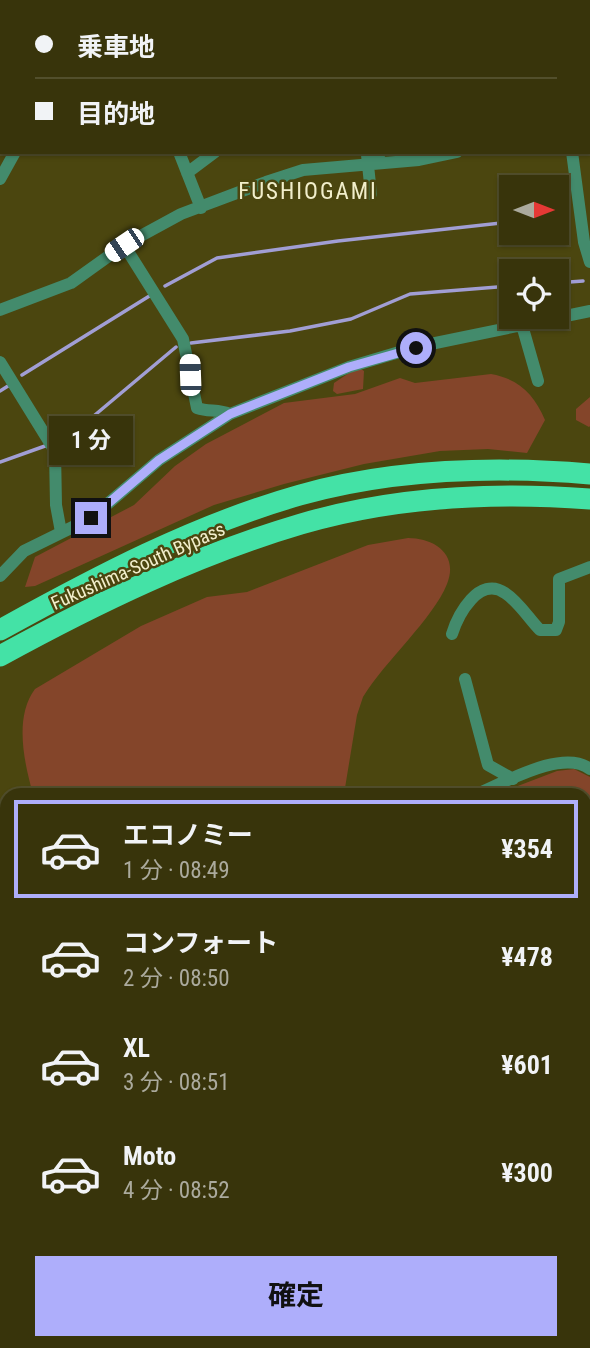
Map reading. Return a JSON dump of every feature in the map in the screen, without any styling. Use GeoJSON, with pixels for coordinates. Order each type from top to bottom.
{"type":"FeatureCollection","features":[{"type":"Feature","properties":{"kind":"highway","name":"Fukushima-South Bypass"},"geometry":{"type":"LineString","coordinates":[[0,630],[123,564],[173,541],[300,495],[415,474],[508,471],[590,474]]}},
{"type":"Feature","properties":{"kind":"highway","name":"Fukushima-South Bypass"},"geometry":{"type":"LineString","coordinates":[[0,656],[184,566],[301,524],[407,503],[506,496],[590,499]]}},
{"type":"Feature","properties":{"kind":"street"},"geometry":{"type":"LineString","coordinates":[[0,179],[14,154]]}},
{"type":"Feature","properties":{"kind":"street"},"geometry":{"type":"LineString","coordinates":[[180,154],[201,208]]}},
{"type":"Feature","properties":{"kind":"street"},"geometry":{"type":"LineString","coordinates":[[187,173],[212,154]]}},
{"type":"Feature","properties":{"kind":"street"},"geometry":{"type":"LineString","coordinates":[[371,194],[367,155],[372,154]]}},
{"type":"Feature","properties":{"kind":"street"},"geometry":{"type":"LineString","coordinates":[[0,310],[71,283],[124,245],[181,214],[303,170],[419,160],[448,154]]}},
{"type":"Feature","properties":{"kind":"street"},"geometry":{"type":"LineString","coordinates":[[572,154],[584,242],[590,261]]}},
{"type":"Feature","properties":{"kind":"street"},"geometry":{"type":"LineString","coordinates":[[124,245],[183,338],[197,408],[206,411],[218,409],[230,414]]}},
{"type":"Feature","properties":{"kind":"street"},"geometry":{"type":"LineString","coordinates":[[569,316],[590,312]]}},
{"type":"Feature","properties":{"kind":"street"},"geometry":{"type":"LineString","coordinates":[[0,576],[24,551],[91,518],[159,460],[230,414],[349,367],[416,348],[508,329]]}},
{"type":"Feature","properties":{"kind":"street"},"geometry":{"type":"LineString","coordinates":[[523,329],[538,381]]}},
{"type":"Feature","properties":{"kind":"street"},"geometry":{"type":"LineString","coordinates":[[0,362],[55,451],[56,505],[61,532]]}},
{"type":"Feature","properties":{"kind":"street"},"geometry":{"type":"LineString","coordinates":[[452,634],[459,615],[472,597],[490,589],[504,592],[540,630],[556,630],[559,622],[559,579],[590,567]]}},
{"type":"Feature","properties":{"kind":"street"},"geometry":{"type":"LineString","coordinates":[[465,680],[488,765],[513,779]]}},
{"type":"Feature","properties":{"kind":"street"},"geometry":{"type":"LineString","coordinates":[[491,788],[544,766],[573,762],[590,769]]}},
{"type":"Feature","properties":{"kind":"shaded area"},"geometry":{"type":"Polygon","coordinates":[[[358,367],[364,371],[363,389],[337,394],[333,391],[334,383],[358,367]]]}},
{"type":"Feature","properties":{"kind":"shaded area"},"geometry":{"type":"Polygon","coordinates":[[[491,374],[510,380],[524,389],[545,420],[527,453],[488,449],[440,451],[364,464],[284,484],[214,505],[35,586],[25,587],[35,557],[134,505],[175,466],[206,444],[284,403],[355,394],[400,378],[415,383],[491,374]]]}},
{"type":"Feature","properties":{"kind":"shaded area"},"geometry":{"type":"Polygon","coordinates":[[[590,397],[589,427],[576,420],[576,409],[590,397]]]}},
{"type":"Feature","properties":{"kind":"shaded area"},"geometry":{"type":"Polygon","coordinates":[[[408,538],[427,541],[447,556],[450,573],[447,584],[431,611],[363,697],[357,715],[345,788],[32,788],[24,754],[23,726],[29,700],[35,689],[141,626],[207,597],[247,592],[368,545],[408,538]]]}},
{"type":"Feature","properties":{"kind":"shaded area"},"geometry":{"type":"Polygon","coordinates":[[[574,769],[590,777],[590,788],[513,788],[557,771],[574,769]]]}},
{"type":"Feature","properties":{"kind":"waterway"},"geometry":{"type":"LineString","coordinates":[[165,286],[217,258],[338,241],[499,223]]}},
{"type":"Feature","properties":{"kind":"waterway"},"geometry":{"type":"LineString","coordinates":[[569,282],[583,281]]}},
{"type":"Feature","properties":{"kind":"waterway"},"geometry":{"type":"LineString","coordinates":[[191,343],[290,331],[351,319],[410,294],[499,287]]}},
{"type":"Feature","properties":{"kind":"waterway"},"geometry":{"type":"LineString","coordinates":[[22,375],[151,295]]}},
{"type":"Feature","properties":{"kind":"waterway"},"geometry":{"type":"LineString","coordinates":[[55,443],[77,430],[176,347]]}},
{"type":"Feature","properties":{"kind":"waterway"},"geometry":{"type":"LineString","coordinates":[[0,391],[8,386]]}},
{"type":"Feature","properties":{"kind":"waterway"},"geometry":{"type":"LineString","coordinates":[[0,462],[45,446]]}},
{"type":"Feature","properties":{"kind":"district","name":"FUSHIOGAMI"},"geometry":{"type":"Point","coordinates":[308,191]}},
{"type":"Feature","properties":{"kind":"route"},"geometry":{"type":"LineString","coordinates":[[91,518],[113,496],[159,460],[230,414],[349,367],[416,348]]}}]}
